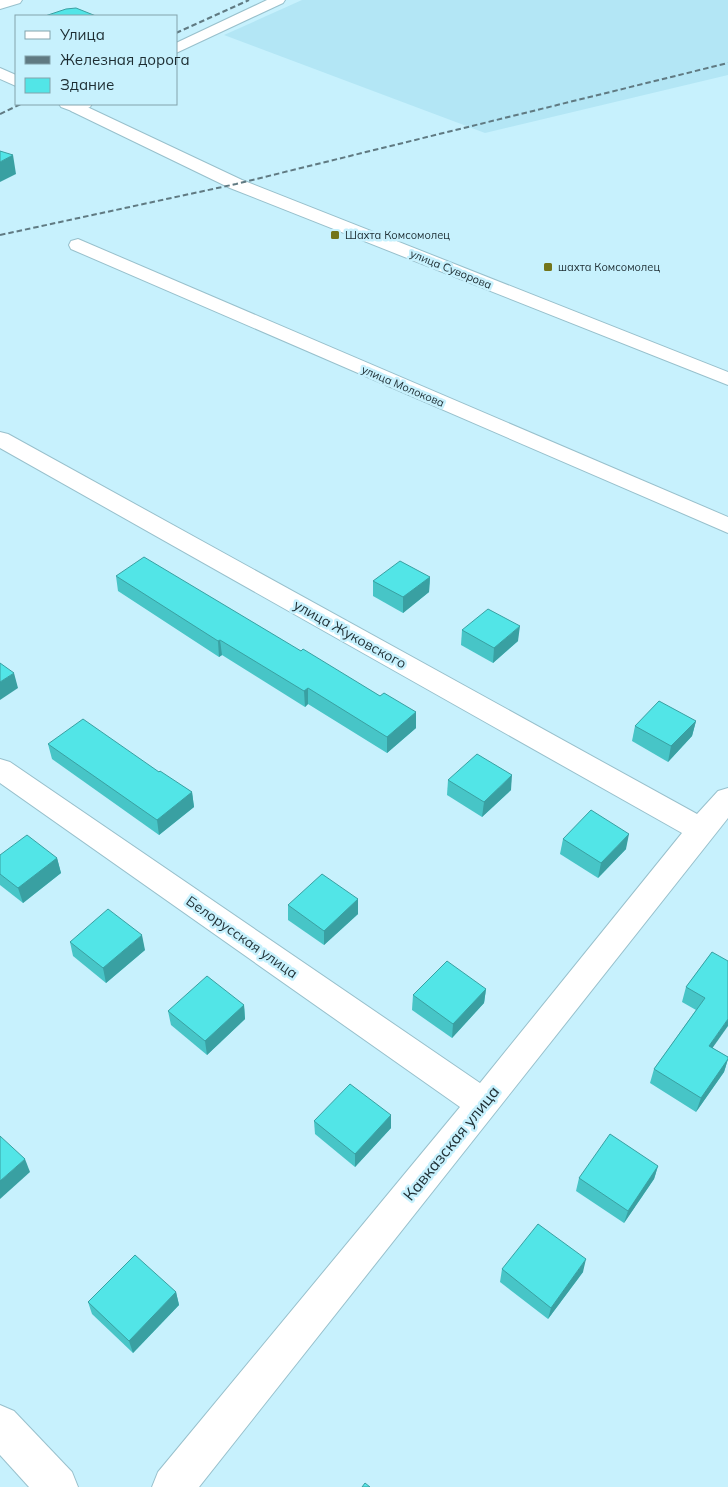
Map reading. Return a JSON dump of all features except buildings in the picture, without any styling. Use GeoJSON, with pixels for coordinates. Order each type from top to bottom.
{"type":"FeatureCollection","features":[{"type":"Feature","properties":{"kind":"street"},"geometry":{"type":"LineString","coordinates":[[0,5],[14,0]]}},
{"type":"Feature","properties":{"kind":"street"},"geometry":{"type":"LineString","coordinates":[[178,48],[278,0]]}},
{"type":"Feature","properties":{"kind":"street"},"geometry":{"type":"LineString","coordinates":[[0,73],[15,80]]}},
{"type":"Feature","properties":{"kind":"street","name":"улица Суворова"},"geometry":{"type":"LineString","coordinates":[[76,105],[236,184],[728,379]]}},
{"type":"Feature","properties":{"kind":"street","name":"улица Молокова"},"geometry":{"type":"LineString","coordinates":[[78,245],[728,526]]}},
{"type":"Feature","properties":{"kind":"street","name":"улица Жуковского"},"geometry":{"type":"LineString","coordinates":[[0,439],[700,830]]}},
{"type":"Feature","properties":{"kind":"street","name":"Белорусская улица"},"geometry":{"type":"LineString","coordinates":[[0,769],[483,1104]]}},
{"type":"Feature","properties":{"kind":"street","name":"Кавказская улица"},"geometry":{"type":"LineString","coordinates":[[173,1487],[483,1104],[700,830],[728,799]]}},
{"type":"Feature","properties":{"kind":"street"},"geometry":{"type":"LineString","coordinates":[[0,1425],[57,1487]]}},
{"type":"Feature","properties":{"kind":"shaded area"},"geometry":{"type":"Polygon","coordinates":[[[302,0],[728,0],[728,75],[485,133],[224,35],[302,0]]]}},
{"type":"Feature","properties":{"kind":"railway"},"geometry":{"type":"LineString","coordinates":[[178,32],[249,0]]}},
{"type":"Feature","properties":{"kind":"railway"},"geometry":{"type":"LineString","coordinates":[[0,235],[236,184],[728,63]]}},
{"type":"Feature","properties":{"kind":"railway"},"geometry":{"type":"LineString","coordinates":[[0,114],[19,105]]}},
{"type":"Feature","properties":{"kind":"place","name":"Шахта Комсомолец"},"geometry":{"type":"Point","coordinates":[335,235]}},
{"type":"Feature","properties":{"kind":"place","name":"шахта Комсомолец"},"geometry":{"type":"Point","coordinates":[548,267]}}]}
